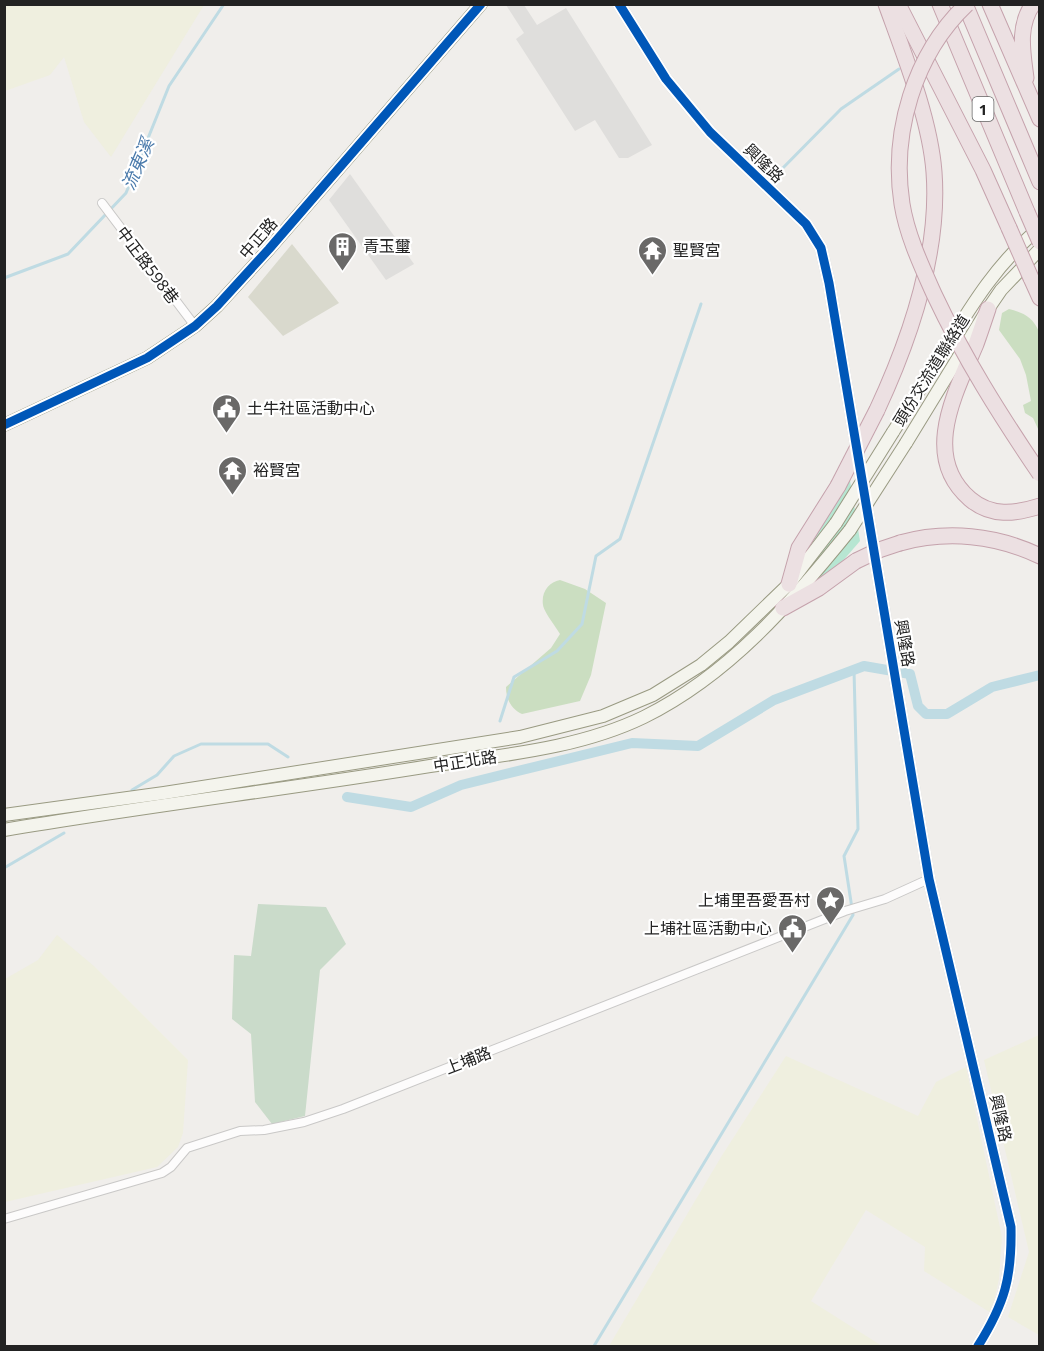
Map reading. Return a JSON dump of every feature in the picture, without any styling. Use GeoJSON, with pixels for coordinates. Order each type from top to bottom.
{"type":"FeatureCollection","features":[{"type":"Feature","properties":{"kind":"highway"},"geometry":{"type":"LineString","coordinates":[[789,584],[799,548],[838,486],[892,378],[919,295],[931,239],[935,205],[934,171],[925,125],[909,69],[886,4]]}},
{"type":"Feature","properties":{"kind":"highway"},"geometry":{"type":"LineString","coordinates":[[898,4],[977,160],[1040,298]]}},
{"type":"Feature","properties":{"kind":"highway","name":"1"},"geometry":{"type":"LineString","coordinates":[[940,4],[1040,242]]}},
{"type":"Feature","properties":{"kind":"highway"},"geometry":{"type":"LineString","coordinates":[[966,4],[938,40],[915,82],[906,110],[899,158],[902,204],[922,268],[954,337],[1000,416],[1040,474]]}},
{"type":"Feature","properties":{"kind":"highway","name":"1"},"geometry":{"type":"LineString","coordinates":[[966,4],[1040,182]]}},
{"type":"Feature","properties":{"kind":"highway"},"geometry":{"type":"LineString","coordinates":[[990,4],[1040,119]]}},
{"type":"Feature","properties":{"kind":"highway"},"geometry":{"type":"LineString","coordinates":[[1028,90],[1022,51],[1022,32],[1027,14],[1033,4]]}},
{"type":"Feature","properties":{"kind":"highway"},"geometry":{"type":"LineString","coordinates":[[987,309],[976,343],[953,398],[944,442],[946,456],[950,470],[963,492],[982,507],[1004,513],[1040,506]]}},
{"type":"Feature","properties":{"kind":"highway"},"geometry":{"type":"LineString","coordinates":[[783,608],[819,588],[856,561],[900,543],[933,536],[961,536],[1004,543],[1040,556]]}},
{"type":"Feature","properties":{"kind":"main road","name":"中正路"},"geometry":{"type":"LineString","coordinates":[[4,425],[147,358],[195,326],[217,306],[269,249],[481,4]]}},
{"type":"Feature","properties":{"kind":"main road","name":"頭份交流道聯絡道"},"geometry":{"type":"LineString","coordinates":[[836,523],[987,285],[1013,252],[1040,228]]}},
{"type":"Feature","properties":{"kind":"main road","name":"頭份交流道聯絡道"},"geometry":{"type":"LineString","coordinates":[[849,530],[906,443],[987,309],[1001,290],[1040,249]]}},
{"type":"Feature","properties":{"kind":"main road","name":"中正北路"},"geometry":{"type":"LineString","coordinates":[[4,815],[164,793],[520,738],[582,723],[627,707],[676,682],[701,665],[729,642],[789,584],[836,523]]}},
{"type":"Feature","properties":{"kind":"main road","name":"中正北路"},"geometry":{"type":"LineString","coordinates":[[4,830],[295,788],[557,745],[585,738],[643,717],[694,688],[733,657],[783,608],[849,530]]}},
{"type":"Feature","properties":{"kind":"street","name":"興隆路"},"geometry":{"type":"LineString","coordinates":[[619,4],[666,78],[698,118],[806,224],[821,248],[829,283],[929,879],[1011,1227],[1012,1255],[1009,1279],[1000,1308],[978,1347]]}},
{"type":"Feature","properties":{"kind":"street","name":"中正路598巷"},"geometry":{"type":"LineString","coordinates":[[102,203],[195,326]]}},
{"type":"Feature","properties":{"kind":"street","name":"上埔路"},"geometry":{"type":"LineString","coordinates":[[4,1219],[162,1173],[171,1167],[187,1148],[240,1131],[264,1130],[304,1122],[343,1109],[846,911],[885,899],[929,879]]}},
{"type":"Feature","properties":{"kind":"shaded area"},"geometry":{"type":"Polygon","coordinates":[[[506,5],[524,5],[537,25],[566,8],[652,145],[628,158],[619,158],[595,120],[575,131],[516,39],[524,33],[506,5]]]}},
{"type":"Feature","properties":{"kind":"shaded area"},"geometry":{"type":"Polygon","coordinates":[[[350,174],[414,264],[386,280],[329,200],[350,174]]]}},
{"type":"Feature","properties":{"kind":"shaded area"},"geometry":{"type":"Polygon","coordinates":[[[292,244],[339,303],[283,336],[248,297],[292,244]]]}},
{"type":"Feature","properties":{"kind":"green space"},"geometry":{"type":"Polygon","coordinates":[[[5,4],[204,5],[111,157],[84,122],[64,57],[50,75],[5,91],[5,4]]]}},
{"type":"Feature","properties":{"kind":"green space"},"geometry":{"type":"Polygon","coordinates":[[[1009,309],[1027,316],[1039,332],[1039,431],[1033,418],[1025,413],[1023,405],[1031,401],[1020,359],[999,330],[1002,313],[1009,309]]]}},
{"type":"Feature","properties":{"kind":"green space"},"geometry":{"type":"Polygon","coordinates":[[[847,462],[860,541],[809,600],[795,546],[847,462]]]}},
{"type":"Feature","properties":{"kind":"green space"},"geometry":{"type":"Polygon","coordinates":[[[560,580],[585,589],[606,603],[591,675],[580,701],[522,714],[510,703],[506,687],[551,648],[560,634],[546,612],[543,596],[552,583],[560,580]]]}},
{"type":"Feature","properties":{"kind":"green space"},"geometry":{"type":"Polygon","coordinates":[[[258,904],[326,907],[346,944],[320,970],[305,1116],[272,1124],[255,1102],[251,1034],[232,1019],[234,955],[251,956],[258,904]]]}},
{"type":"Feature","properties":{"kind":"green space"},"geometry":{"type":"Polygon","coordinates":[[[57,935],[95,967],[188,1060],[183,1133],[178,1147],[157,1167],[5,1202],[5,979],[38,960],[57,935]]]}},
{"type":"Feature","properties":{"kind":"green space"},"geometry":{"type":"Polygon","coordinates":[[[1039,1035],[1039,1335],[1008,1317],[1029,1252],[984,1060],[1039,1035]]]}},
{"type":"Feature","properties":{"kind":"green space"},"geometry":{"type":"Polygon","coordinates":[[[786,1056],[918,1116],[936,1082],[966,1067],[1002,1237],[999,1279],[991,1313],[924,1271],[925,1247],[866,1210],[811,1301],[882,1346],[609,1346],[721,1157],[786,1056]]]}},
{"type":"Feature","properties":{"kind":"waterway","name":"流東溪"},"geometry":{"type":"LineString","coordinates":[[4,278],[68,254],[126,193],[169,86],[224,4]]}},
{"type":"Feature","properties":{"kind":"waterway"},"geometry":{"type":"LineString","coordinates":[[775,176],[841,109],[899,69]]}},
{"type":"Feature","properties":{"kind":"waterway"},"geometry":{"type":"LineString","coordinates":[[500,721],[514,677],[557,651],[582,624],[596,556],[620,539],[701,304]]}},
{"type":"Feature","properties":{"kind":"waterway"},"geometry":{"type":"LineString","coordinates":[[347,797],[411,807],[461,785],[632,743],[698,746],[774,700],[864,666],[910,674],[918,706],[926,714],[947,714],[992,687],[1040,675]]}},
{"type":"Feature","properties":{"kind":"waterway"},"geometry":{"type":"LineString","coordinates":[[594,1346],[853,915],[844,856],[858,829],[854,670]]}},
{"type":"Feature","properties":{"kind":"waterway"},"geometry":{"type":"LineString","coordinates":[[132,790],[157,775],[174,756],[201,744],[268,744],[288,757]]}},
{"type":"Feature","properties":{"kind":"waterway"},"geometry":{"type":"LineString","coordinates":[[4,868],[64,833]]}},
{"type":"Feature","properties":{"kind":"cycle path"},"geometry":{"type":"LineString","coordinates":[[4,425],[147,358],[195,326],[217,306],[269,249],[481,4]]}},
{"type":"Feature","properties":{"kind":"cycle path"},"geometry":{"type":"LineString","coordinates":[[619,4],[666,79],[710,132],[806,224],[821,248],[829,283],[929,879],[1011,1227],[1010,1261],[1005,1289],[995,1316],[978,1346]]}},
{"type":"Feature","properties":{"kind":"place","name":"青玉璽"},"geometry":{"type":"Point","coordinates":[342,272]}},
{"type":"Feature","properties":{"kind":"place","name":"聖賢宮"},"geometry":{"type":"Point","coordinates":[652,276]}},
{"type":"Feature","properties":{"kind":"place","name":"土牛社區活動中心"},"geometry":{"type":"Point","coordinates":[226,434]}},
{"type":"Feature","properties":{"kind":"place","name":"裕賢宮"},"geometry":{"type":"Point","coordinates":[232,496]}},
{"type":"Feature","properties":{"kind":"place","name":"上埔里吾愛吾村"},"geometry":{"type":"Point","coordinates":[831,926]}},
{"type":"Feature","properties":{"kind":"place","name":"上埔社區活動中心"},"geometry":{"type":"Point","coordinates":[793,954]}}]}
